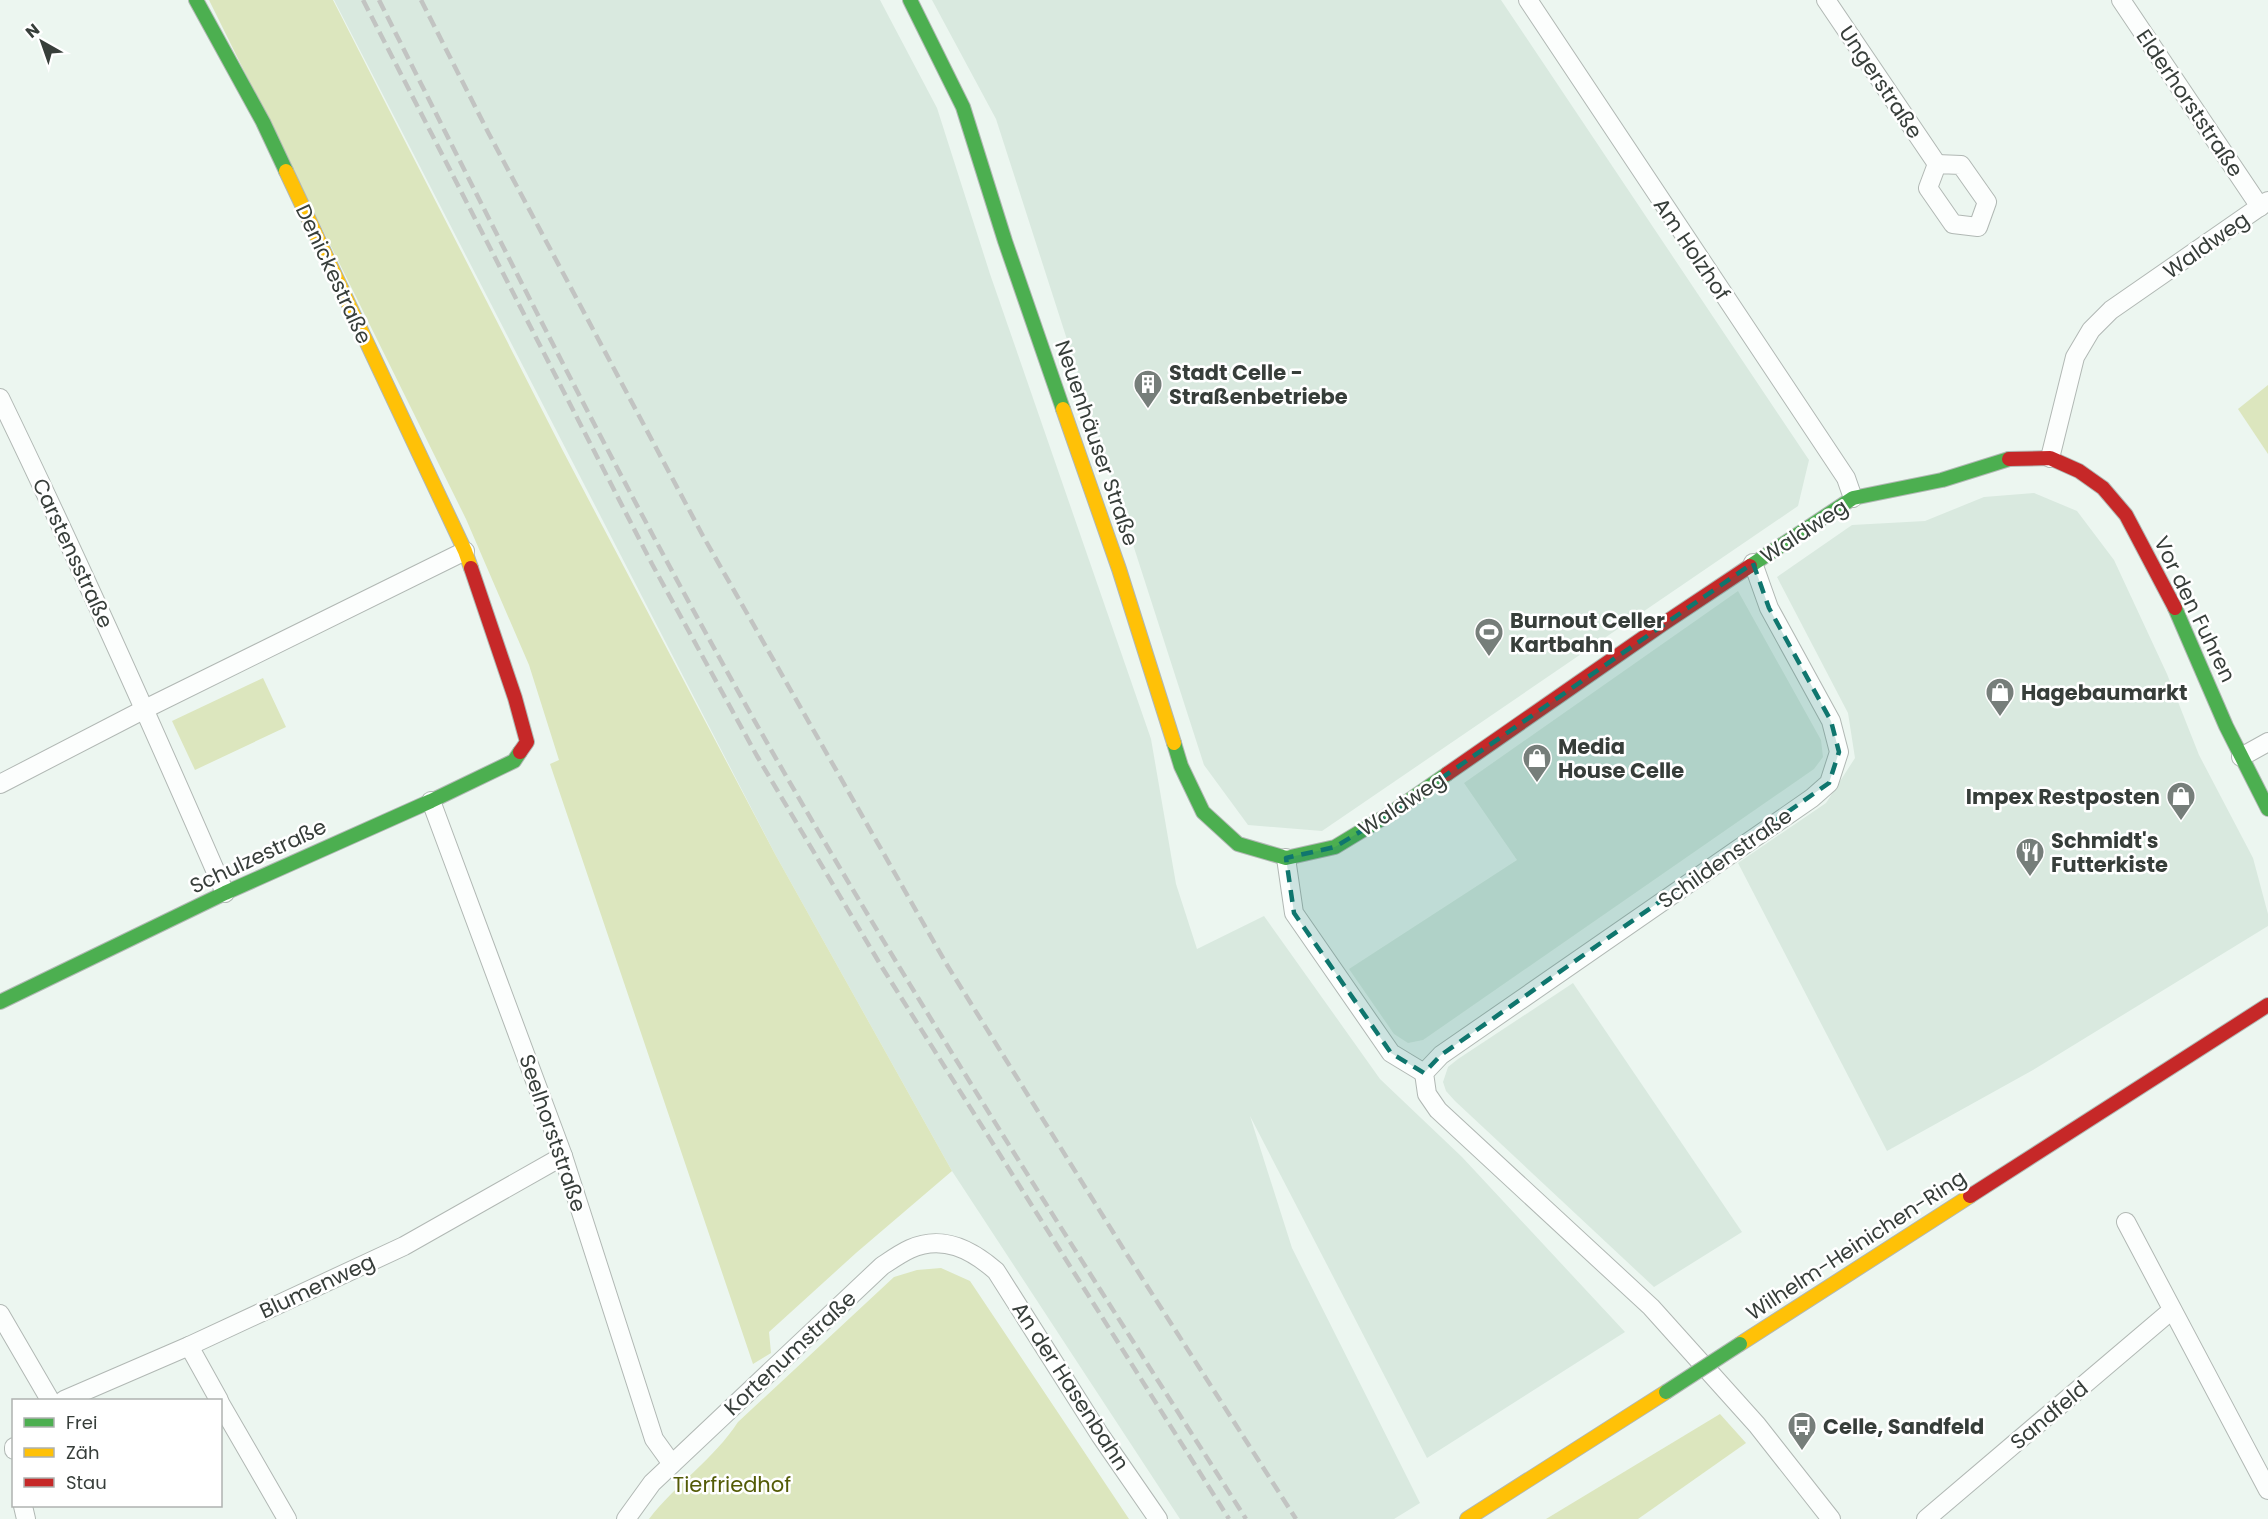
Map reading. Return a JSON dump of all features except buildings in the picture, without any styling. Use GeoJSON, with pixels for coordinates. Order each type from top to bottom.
{"type":"FeatureCollection","features":[{"type":"Feature","properties":{"kind":"street","name":"Denickestraße"},"geometry":{"type":"LineString","coordinates":[[196,0],[262,123],[465,551],[515,698],[527,742]]}},
{"type":"Feature","properties":{"kind":"street","name":"Neuenhäuser Straße"},"geometry":{"type":"LineString","coordinates":[[910,0],[963,107],[1005,242],[1119,569],[1181,766],[1203,812],[1238,844],[1286,858]]}},
{"type":"Feature","properties":{"kind":"street","name":"Am Holzhof"},"geometry":{"type":"LineString","coordinates":[[1528,0],[1846,478],[1853,498]]}},
{"type":"Feature","properties":{"kind":"street","name":"Ungerstraße"},"geometry":{"type":"LineString","coordinates":[[1826,0],[1937,164]]}},
{"type":"Feature","properties":{"kind":"street","name":"Elderhorststraße"},"geometry":{"type":"LineString","coordinates":[[2121,0],[2264,204]]}},
{"type":"Feature","properties":{"kind":"street","name":"Waldweg"},"geometry":{"type":"LineString","coordinates":[[1286,858],[1335,847],[1391,813],[1753,563],[1853,498],[1942,480],[2010,459],[2050,458],[2075,357],[2091,330],[2111,310],[2264,204]]}},
{"type":"Feature","properties":{"kind":"street","name":"Carstensstraße"},"geometry":{"type":"LineString","coordinates":[[0,398],[56,512],[225,893]]}},
{"type":"Feature","properties":{"kind":"street","name":"Vor den Fuhren"},"geometry":{"type":"LineString","coordinates":[[2050,458],[2079,471],[2103,488],[2126,515],[2182,621],[2241,757],[2268,809]]}},
{"type":"Feature","properties":{"kind":"street"},"geometry":{"type":"LineString","coordinates":[[0,784],[145,709],[465,551]]}},
{"type":"Feature","properties":{"kind":"street","name":"Schildenstraße"},"geometry":{"type":"LineString","coordinates":[[1424,1073],[1440,1055],[1812,798],[1829,783],[1839,752],[1831,721],[1769,608],[1753,563]]}},
{"type":"Feature","properties":{"kind":"street","name":"Schulzestraße"},"geometry":{"type":"LineString","coordinates":[[0,1002],[225,893],[431,801],[514,761],[527,742]]}},
{"type":"Feature","properties":{"kind":"street"},"geometry":{"type":"LineString","coordinates":[[2241,757],[2268,742]]}},
{"type":"Feature","properties":{"kind":"street","name":"Seelhorststraße"},"geometry":{"type":"LineString","coordinates":[[431,801],[563,1156],[654,1439],[672,1464]]}},
{"type":"Feature","properties":{"kind":"street"},"geometry":{"type":"LineString","coordinates":[[1286,858],[1294,913],[1391,1053],[1424,1073],[1427,1094],[1438,1110],[1651,1307],[1769,1440],[1831,1519]]}},
{"type":"Feature","properties":{"kind":"street","name":"Wilhelm-Heinichen-Ring"},"geometry":{"type":"LineString","coordinates":[[1467,1519],[2268,1005]]}},
{"type":"Feature","properties":{"kind":"street","name":"Blumenweg"},"geometry":{"type":"LineString","coordinates":[[69,1399],[404,1246],[563,1156]]}},
{"type":"Feature","properties":{"kind":"street"},"geometry":{"type":"LineString","coordinates":[[2126,1222],[2268,1490]]}},
{"type":"Feature","properties":{"kind":"street","name":"Kortenumstraße"},"geometry":{"type":"LineString","coordinates":[[626,1519],[652,1483],[882,1266],[911,1248],[933,1242],[965,1248],[980,1257]]}},
{"type":"Feature","properties":{"kind":"street","name":"An der Hasenbahn"},"geometry":{"type":"LineString","coordinates":[[980,1257],[996,1271],[1009,1290],[1100,1435],[1158,1519]]}},
{"type":"Feature","properties":{"kind":"street","name":"Sandfeld"},"geometry":{"type":"LineString","coordinates":[[1926,1519],[2172,1310]]}},
{"type":"Feature","properties":{"kind":"street"},"geometry":{"type":"LineString","coordinates":[[0,1314],[49,1399]]}},
{"type":"Feature","properties":{"kind":"street"},"geometry":{"type":"LineString","coordinates":[[189,1346],[218,1399]]}},
{"type":"Feature","properties":{"kind":"street"},"geometry":{"type":"LineString","coordinates":[[222,1405],[287,1519]]}},
{"type":"Feature","properties":{"kind":"highlighted area"},"geometry":{"type":"Polygon","coordinates":[[[1753,563],[1769,608],[1831,721],[1839,752],[1829,783],[1441,1055],[1424,1073],[1391,1053],[1294,913],[1286,858],[1335,847],[1391,813],[1753,563]]]}},
{"type":"Feature","properties":{"kind":"shaded area"},"geometry":{"type":"Polygon","coordinates":[[[334,0],[880,0],[937,108],[990,274],[1151,739],[1176,884],[1197,949],[1264,916],[1380,1079],[1462,1157],[1625,1332],[1427,1458],[1250,1116],[1292,1248],[1420,1503],[1394,1519],[1180,1519],[952,1171],[775,854],[334,0]]]}},
{"type":"Feature","properties":{"kind":"shaded area"},"geometry":{"type":"Polygon","coordinates":[[[932,0],[1501,0],[1809,460],[1798,506],[1322,831],[1248,825],[1204,765],[996,119],[932,0]]]}},
{"type":"Feature","properties":{"kind":"shaded area"},"geometry":{"type":"Polygon","coordinates":[[[2034,493],[2077,511],[2114,560],[2167,674],[2199,755],[2253,858],[2268,914],[2268,926],[2033,1070],[1887,1151],[1738,863],[1826,803],[1855,758],[1848,713],[1777,577],[1852,525],[1925,521],[1984,497],[2034,493]]]}},
{"type":"Feature","properties":{"kind":"shaded area"},"geometry":{"type":"Polygon","coordinates":[[[1738,591],[1821,740],[1823,757],[1814,769],[1423,1040],[1408,1043],[1394,1034],[1349,969],[1517,860],[1464,783],[1738,591]]]}},
{"type":"Feature","properties":{"kind":"shaded area"},"geometry":{"type":"Polygon","coordinates":[[[1573,983],[1742,1232],[1654,1287],[1455,1101],[1446,1091],[1443,1082],[1448,1067],[1458,1059],[1573,983]]]}},
{"type":"Feature","properties":{"kind":"green space"},"geometry":{"type":"Polygon","coordinates":[[[209,0],[333,0],[563,451],[775,854],[952,1171],[856,1253],[769,1332],[771,1353],[753,1364],[550,764],[559,760],[529,665],[466,519],[209,0]]]}},
{"type":"Feature","properties":{"kind":"green space"},"geometry":{"type":"Polygon","coordinates":[[[2268,385],[2268,454],[2238,409],[2268,385]]]}},
{"type":"Feature","properties":{"kind":"green space"},"geometry":{"type":"Polygon","coordinates":[[[263,678],[286,727],[195,770],[172,721],[263,678]]]}},
{"type":"Feature","properties":{"kind":"green space","name":"Tierfriedhof"},"geometry":{"type":"Polygon","coordinates":[[[941,1268],[970,1281],[1129,1519],[649,1519],[718,1448],[738,1422],[894,1277],[917,1270],[941,1268]]]}},
{"type":"Feature","properties":{"kind":"green space"},"geometry":{"type":"Polygon","coordinates":[[[1720,1414],[1746,1443],[1638,1519],[1546,1519],[1720,1414]]]}},
{"type":"Feature","properties":{"kind":"railway"},"geometry":{"type":"LineString","coordinates":[[363,0],[652,564],[757,756],[880,964],[1229,1519]]}},
{"type":"Feature","properties":{"kind":"railway"},"geometry":{"type":"LineString","coordinates":[[379,0],[618,470],[770,748],[944,1040],[1246,1519]]}},
{"type":"Feature","properties":{"kind":"railway"},"geometry":{"type":"LineString","coordinates":[[421,0],[489,134],[703,536],[947,965],[1126,1253],[1296,1519]]}},
{"type":"Feature","properties":{"kind":"traffic: fast"},"geometry":{"type":"LineString","coordinates":[[196,0],[263,122],[286,171]]}},
{"type":"Feature","properties":{"kind":"traffic: fast"},"geometry":{"type":"LineString","coordinates":[[910,0],[963,107],[1005,241],[1063,409]]}},
{"type":"Feature","properties":{"kind":"traffic: fast"},"geometry":{"type":"LineString","coordinates":[[1750,566],[1853,498],[1942,480],[2009,459]]}},
{"type":"Feature","properties":{"kind":"traffic: fast"},"geometry":{"type":"LineString","coordinates":[[2175,608],[2226,726],[2268,809]]}},
{"type":"Feature","properties":{"kind":"traffic: fast"},"geometry":{"type":"LineString","coordinates":[[1174,743],[1181,766],[1203,812],[1238,844],[1286,858],[1335,847],[1391,813],[1447,774]]}},
{"type":"Feature","properties":{"kind":"traffic: fast"},"geometry":{"type":"LineString","coordinates":[[0,1002],[225,893],[431,801],[514,761],[520,752]]}},
{"type":"Feature","properties":{"kind":"traffic: fast"},"geometry":{"type":"LineString","coordinates":[[1666,1392],[1740,1344]]}},
{"type":"Feature","properties":{"kind":"traffic: slow"},"geometry":{"type":"LineString","coordinates":[[286,171],[471,568]]}},
{"type":"Feature","properties":{"kind":"traffic: slow"},"geometry":{"type":"LineString","coordinates":[[1063,409],[1119,569],[1174,743]]}},
{"type":"Feature","properties":{"kind":"traffic: slow"},"geometry":{"type":"LineString","coordinates":[[1740,1344],[1970,1196]]}},
{"type":"Feature","properties":{"kind":"traffic: slow"},"geometry":{"type":"LineString","coordinates":[[1467,1519],[1666,1392]]}},
{"type":"Feature","properties":{"kind":"traffic: jam"},"geometry":{"type":"LineString","coordinates":[[2009,459],[2050,458],[2079,471],[2103,488],[2126,515],[2175,608]]}},
{"type":"Feature","properties":{"kind":"traffic: jam"},"geometry":{"type":"LineString","coordinates":[[1447,774],[1750,566]]}},
{"type":"Feature","properties":{"kind":"traffic: jam"},"geometry":{"type":"LineString","coordinates":[[471,568],[515,698],[527,742],[520,752]]}},
{"type":"Feature","properties":{"kind":"traffic: jam"},"geometry":{"type":"LineString","coordinates":[[1970,1196],[2268,1005]]}},
{"type":"Feature","properties":{"kind":"place","name":"Stadt Celle - Straßenbetriebe"},"geometry":{"type":"Point","coordinates":[1148,410]}},
{"type":"Feature","properties":{"kind":"place","name":"Burnout Celler Kartbahn"},"geometry":{"type":"Point","coordinates":[1489,658]}},
{"type":"Feature","properties":{"kind":"place","name":"Hagebaumarkt"},"geometry":{"type":"Point","coordinates":[2000,718]}},
{"type":"Feature","properties":{"kind":"place","name":"Media House Celle"},"geometry":{"type":"Point","coordinates":[1537,784]}},
{"type":"Feature","properties":{"kind":"place","name":"Impex Restposten"},"geometry":{"type":"Point","coordinates":[2181,822]}},
{"type":"Feature","properties":{"kind":"place","name":"Schmidt's Futterkiste"},"geometry":{"type":"Point","coordinates":[2030,878]}},
{"type":"Feature","properties":{"kind":"place","name":"Celle, Sandfeld"},"geometry":{"type":"Point","coordinates":[1802,1452]}}]}
